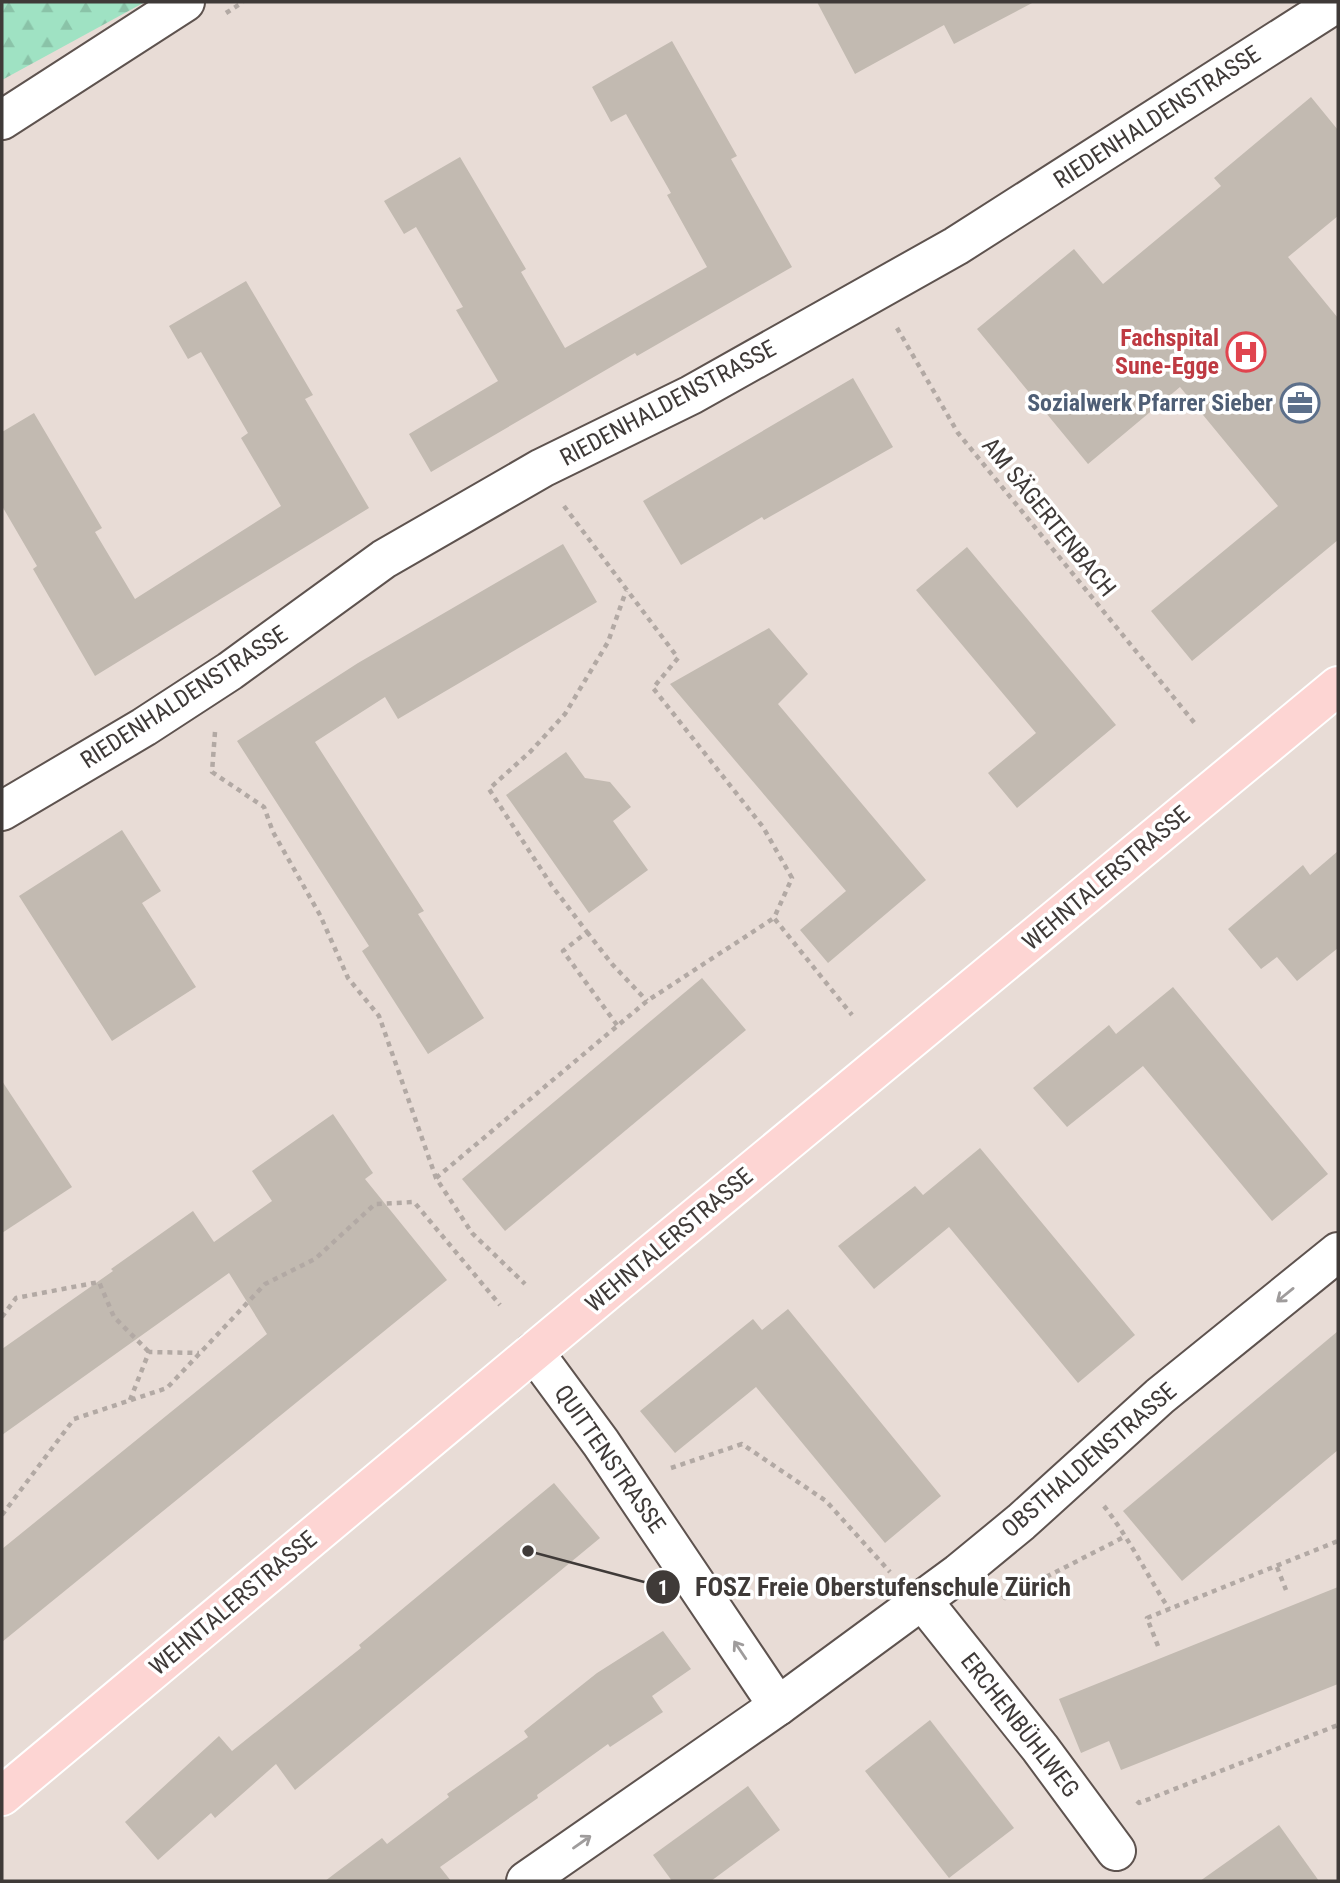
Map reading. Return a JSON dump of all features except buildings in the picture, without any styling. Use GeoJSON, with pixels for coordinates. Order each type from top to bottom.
{"type":"FeatureCollection","features":[{"type":"Feature","properties":{"kind":"main road","name":"WEHNTALERSTRASSE"},"geometry":{"type":"LineString","coordinates":[[4,1789],[1338,686]]}},
{"type":"Feature","properties":{"kind":"street"},"geometry":{"type":"LineString","coordinates":[[2,120],[185,2]]}},
{"type":"Feature","properties":{"kind":"street","name":"RIEDENHALDENSTRASSE"},"geometry":{"type":"LineString","coordinates":[[2,811],[145,727],[230,671],[384,559],[542,468],[691,395],[956,246],[1338,2]]}},
{"type":"Feature","properties":{"kind":"street","name":"OBSTHALDENSTRASSE"},"geometry":{"type":"LineString","coordinates":[[526,1881],[778,1706],[974,1560],[1021,1522],[1160,1396],[1338,1252]]}},
{"type":"Feature","properties":{"kind":"street","name":"QUITTENSTRASSE"},"geometry":{"type":"LineString","coordinates":[[534,1352],[601,1443],[778,1706]]}},
{"type":"Feature","properties":{"kind":"street","name":"ERCHENBÜHLWEG"},"geometry":{"type":"LineString","coordinates":[[922,1600],[1040,1748],[1116,1851]]}},
{"type":"Feature","properties":{"kind":"path","name":"AM SÄGERTENBACH"},"geometry":{"type":"LineString","coordinates":[[892,318],[958,433],[1197,726]]}},
{"type":"Feature","properties":{"kind":"path"},"geometry":{"type":"LineString","coordinates":[[436,1178],[648,1001],[774,918],[792,878],[764,827],[653,688],[678,658],[562,503]]}},
{"type":"Feature","properties":{"kind":"path"},"geometry":{"type":"LineString","coordinates":[[626,590],[608,642],[565,714],[531,751],[489,789],[552,887],[612,964],[648,1001]]}},
{"type":"Feature","properties":{"kind":"path"},"geometry":{"type":"LineString","coordinates":[[212,724],[215,733],[212,772],[264,807],[272,832],[320,915],[348,978],[379,1016],[436,1178],[472,1233],[525,1284]]}},
{"type":"Feature","properties":{"kind":"path"},"geometry":{"type":"LineString","coordinates":[[774,918],[852,1015]]}},
{"type":"Feature","properties":{"kind":"path"},"geometry":{"type":"LineString","coordinates":[[587,932],[563,951],[617,1025]]}},
{"type":"Feature","properties":{"kind":"path"},"geometry":{"type":"LineString","coordinates":[[2,1516],[74,1419],[167,1388],[265,1284],[314,1259],[376,1204],[414,1202],[500,1305]]}},
{"type":"Feature","properties":{"kind":"path"},"geometry":{"type":"LineString","coordinates":[[2,1317],[16,1298],[99,1282],[114,1317],[149,1352],[200,1353]]}},
{"type":"Feature","properties":{"kind":"path"},"geometry":{"type":"LineString","coordinates":[[130,1400],[149,1352]]}},
{"type":"Feature","properties":{"kind":"path"},"geometry":{"type":"LineString","coordinates":[[663,1462],[671,1468],[742,1444],[826,1501],[898,1581],[922,1600]]}},
{"type":"Feature","properties":{"kind":"path"},"geometry":{"type":"LineString","coordinates":[[1113,1517],[1169,1609]]}},
{"type":"Feature","properties":{"kind":"path"},"geometry":{"type":"LineString","coordinates":[[974,1560],[1004,1598],[1126,1536]]}},
{"type":"Feature","properties":{"kind":"path"},"geometry":{"type":"LineString","coordinates":[[1158,1646],[1147,1618],[1338,1542]]}},
{"type":"Feature","properties":{"kind":"path"},"geometry":{"type":"LineString","coordinates":[[1276,1567],[1286,1590]]}},
{"type":"Feature","properties":{"kind":"path"},"geometry":{"type":"LineString","coordinates":[[1129,1795],[1139,1803],[1338,1725]]}},
{"type":"Feature","properties":{"kind":"green space"},"geometry":{"type":"Polygon","coordinates":[[[2,2],[145,2],[2,80],[2,2]]]}},
{"type":"Feature","properties":{"kind":"place","name":"Fachspital Sune-Egge"},"geometry":{"type":"Point","coordinates":[1246,352]}},
{"type":"Feature","properties":{"kind":"place","name":"Sozialwerk Pfarrer Sieber"},"geometry":{"type":"Point","coordinates":[1300,403]}},
{"type":"Feature","properties":{"kind":"place","name":"FOSZ Freie Oberstufenschule Zürich"},"geometry":{"type":"Point","coordinates":[528,1551]}}]}
